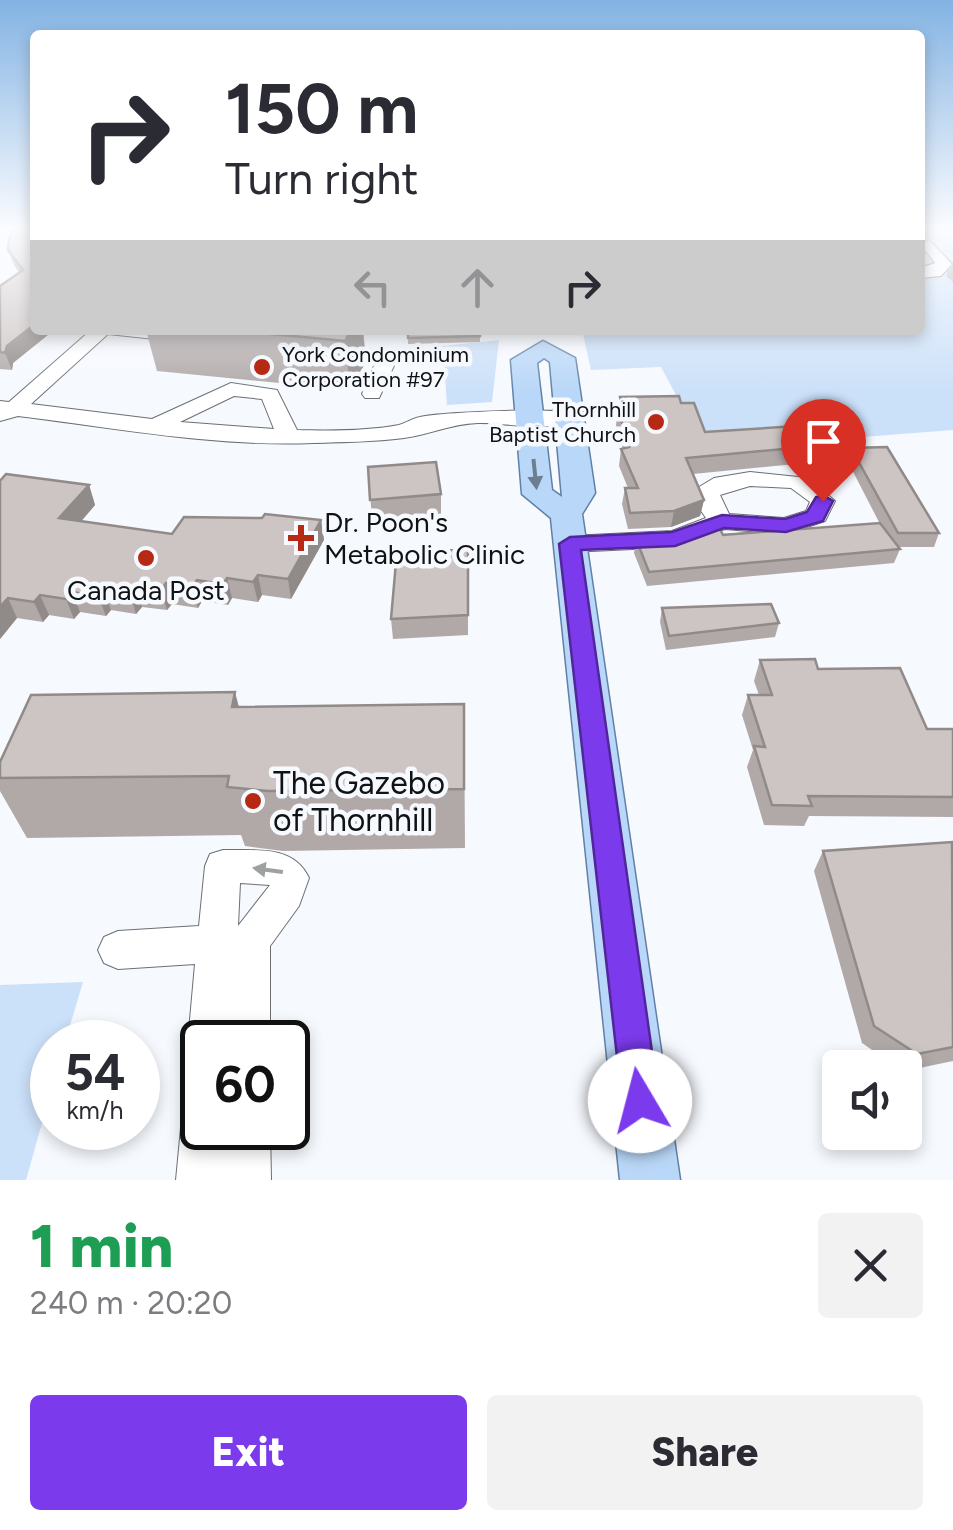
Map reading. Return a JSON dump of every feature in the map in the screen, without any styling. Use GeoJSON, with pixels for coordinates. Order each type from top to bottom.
{"type":"FeatureCollection","features":[{"type":"Feature","properties":{"kind":"main road"},"geometry":{"type":"LineString","coordinates":[[568,529],[538,494],[516,419],[526,376],[524,360],[542,339],[562,358],[580,493],[568,529],[650,1180]]}},
{"type":"Feature","properties":{"kind":"main road"},"geometry":{"type":"LineString","coordinates":[[526,376],[564,374]]}},
{"type":"Feature","properties":{"kind":"street"},"geometry":{"type":"LineString","coordinates":[[5,412],[96,335]]}},
{"type":"Feature","properties":{"kind":"street"},"geometry":{"type":"LineString","coordinates":[[169,335],[203,338]]}},
{"type":"Feature","properties":{"kind":"street"},"geometry":{"type":"LineString","coordinates":[[300,346],[388,357],[372,394]]}},
{"type":"Feature","properties":{"kind":"street"},"geometry":{"type":"LineString","coordinates":[[155,426],[231,389],[263,391],[270,394],[288,437]]}},
{"type":"Feature","properties":{"kind":"street"},"geometry":{"type":"LineString","coordinates":[[5,412],[288,437],[406,431],[424,437],[487,432],[516,419],[570,416]]}},
{"type":"Feature","properties":{"kind":"street"},"geometry":{"type":"LineString","coordinates":[[568,529],[675,539],[722,521]]}},
{"type":"Feature","properties":{"kind":"street"},"geometry":{"type":"LineString","coordinates":[[118,950],[233,942]]}},
{"type":"Feature","properties":{"kind":"street"},"geometry":{"type":"LineString","coordinates":[[215,1020],[233,942]]}},
{"type":"Feature","properties":{"kind":"street"},"geometry":{"type":"LineString","coordinates":[[233,942],[245,1020]]}},
{"type":"Feature","properties":{"kind":"street"},"geometry":{"type":"LineString","coordinates":[[200,1180],[202,1150]]}},
{"type":"Feature","properties":{"kind":"street"},"geometry":{"type":"LineString","coordinates":[[247,1180],[248,1150]]}},
{"type":"Feature","properties":{"kind":"shaded area"},"geometry":{"type":"Polygon","coordinates":[[[925,284],[953,284],[953,430],[705,449],[661,367],[591,370],[583,335],[925,335],[925,284]]]}},
{"type":"Feature","properties":{"kind":"shaded area"},"geometry":{"type":"Polygon","coordinates":[[[499,340],[492,402],[447,405],[444,362],[432,358],[433,347],[499,340]]]}},
{"type":"Feature","properties":{"kind":"shaded area"},"geometry":{"type":"Polygon","coordinates":[[[83,982],[72,1020],[30,1020],[30,1150],[34,1150],[26,1180],[0,1180],[0,985],[83,982]]]}},
{"type":"Feature","properties":{"kind":"building"},"geometry":{"type":"Polygon","coordinates":[[[30,284],[30,328],[7,346],[5,353],[0,352],[0,286],[30,284]]]}},
{"type":"Feature","properties":{"kind":"building"},"geometry":{"type":"Polygon","coordinates":[[[282,335],[348,335],[345,341],[282,335]]]}},
{"type":"Feature","properties":{"kind":"building"},"geometry":{"type":"Polygon","coordinates":[[[408,335],[480,335],[480,336],[408,335]]]}},
{"type":"Feature","properties":{"kind":"building"},"geometry":{"type":"Polygon","coordinates":[[[679,396],[681,403],[694,403],[705,432],[844,423],[860,442],[686,458],[704,500],[674,511],[630,513],[625,488],[638,488],[621,449],[629,447],[618,409],[623,409],[620,397],[679,396]]]}},
{"type":"Feature","properties":{"kind":"building"},"geometry":{"type":"Polygon","coordinates":[[[887,447],[939,533],[898,533],[851,448],[887,447]]]}},
{"type":"Feature","properties":{"kind":"building"},"geometry":{"type":"Polygon","coordinates":[[[436,462],[441,494],[370,500],[368,467],[436,462]]]}},
{"type":"Feature","properties":{"kind":"building"},"geometry":{"type":"Polygon","coordinates":[[[6,474],[89,485],[59,518],[172,534],[184,517],[262,518],[265,514],[321,520],[288,579],[258,575],[253,582],[227,578],[223,584],[197,580],[192,587],[166,583],[161,590],[135,586],[130,593],[103,589],[98,596],[72,592],[66,599],[40,595],[34,602],[8,598],[0,607],[0,481],[6,474]]]}},
{"type":"Feature","properties":{"kind":"building"},"geometry":{"type":"Polygon","coordinates":[[[717,523],[723,535],[880,523],[900,549],[649,572],[636,539],[678,537],[717,523]]]}},
{"type":"Feature","properties":{"kind":"building"},"geometry":{"type":"Polygon","coordinates":[[[468,550],[468,615],[391,619],[397,551],[468,550]]]}},
{"type":"Feature","properties":{"kind":"building"},"geometry":{"type":"Polygon","coordinates":[[[771,604],[779,623],[669,636],[662,608],[771,604]]]}},
{"type":"Feature","properties":{"kind":"building"},"geometry":{"type":"Polygon","coordinates":[[[815,659],[818,669],[900,668],[927,729],[953,729],[953,797],[808,796],[812,806],[772,805],[754,746],[765,747],[748,695],[772,695],[760,660],[815,659]]]}},
{"type":"Feature","properties":{"kind":"building"},"geometry":{"type":"Polygon","coordinates":[[[235,692],[232,707],[464,704],[464,789],[268,791],[227,787],[229,776],[0,778],[0,762],[31,695],[235,692]]]}},
{"type":"Feature","properties":{"kind":"building"},"geometry":{"type":"Polygon","coordinates":[[[952,842],[953,1047],[922,1053],[874,1026],[823,851],[952,842]]]}},
{"type":"Feature","properties":{"kind":"place","name":"York Condominium Corporation #97"},"geometry":{"type":"Point","coordinates":[262,367]}},
{"type":"Feature","properties":{"kind":"place","name":"Thornhill Baptist Church"},"geometry":{"type":"Point","coordinates":[656,422]}},
{"type":"Feature","properties":{"kind":"place","name":"Dr. Poon's Metabolic Clinic"},"geometry":{"type":"Point","coordinates":[301,538]}},
{"type":"Feature","properties":{"kind":"place","name":"Canada Post"},"geometry":{"type":"Point","coordinates":[146,558]}},
{"type":"Feature","properties":{"kind":"place","name":"The Gazebo of Thornhill"},"geometry":{"type":"Point","coordinates":[253,801]}},
{"type":"Feature","properties":{"kind":"route"},"geometry":{"type":"LineString","coordinates":[[640,1101],[570,544],[675,539],[722,521],[786,526],[816,516],[823,501]]}}]}
